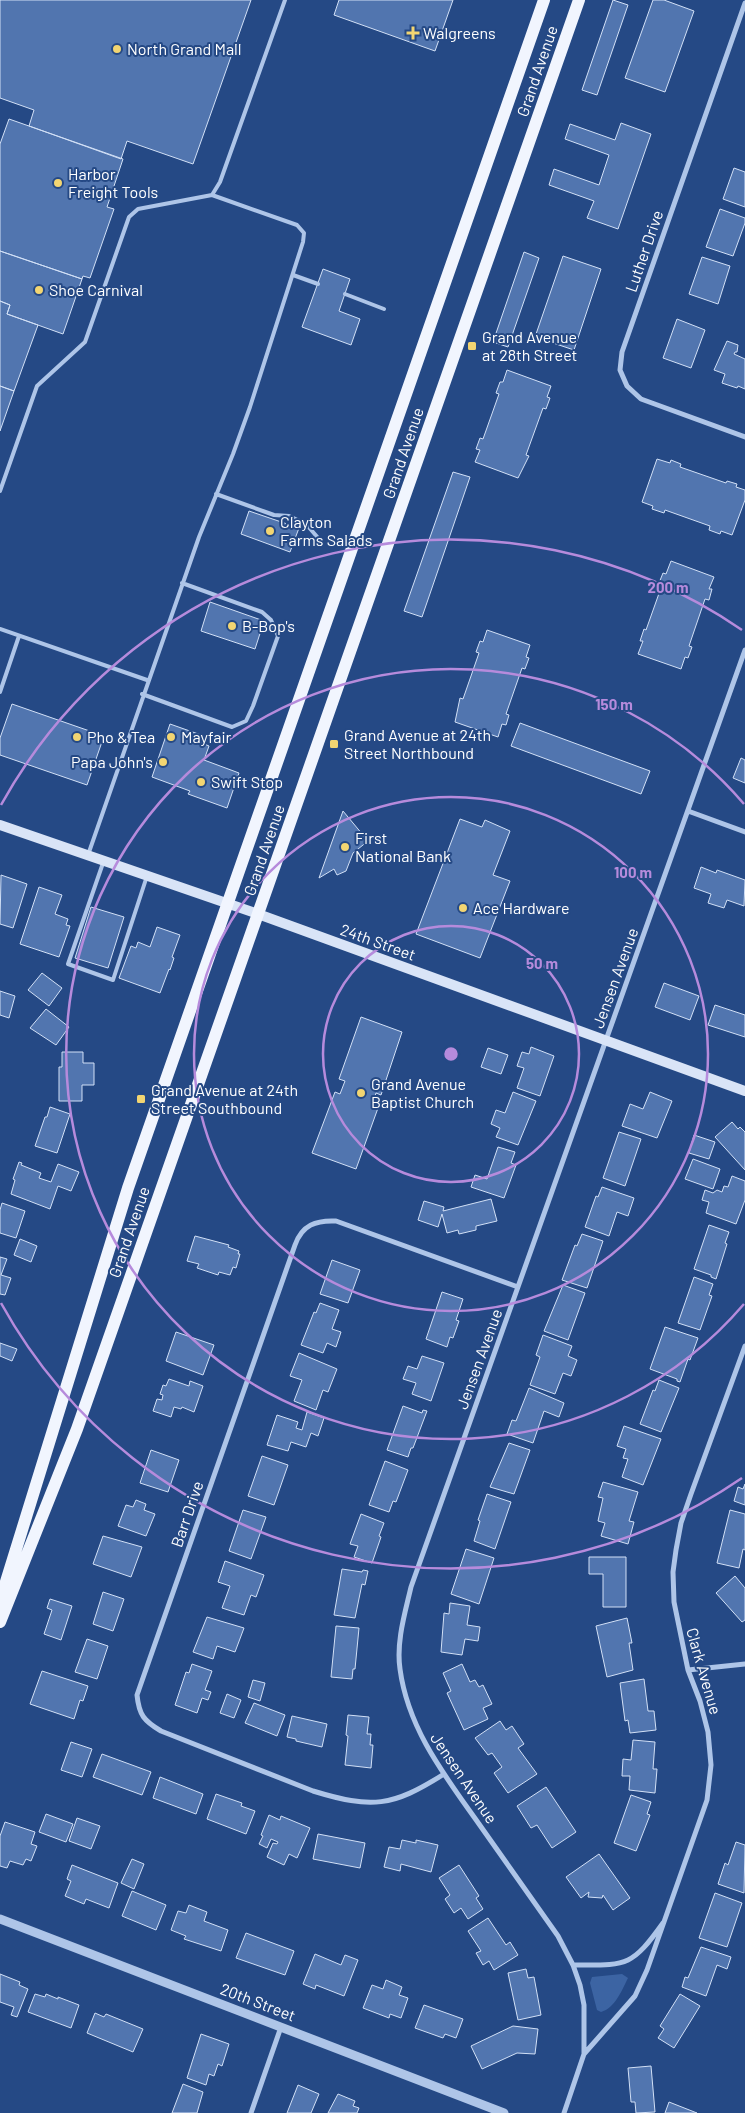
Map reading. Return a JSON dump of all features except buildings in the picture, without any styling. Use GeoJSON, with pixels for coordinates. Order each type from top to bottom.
{"type":"FeatureCollection","features":[{"type":"Feature","properties":{"kind":"main road","name":"Grand Avenue"},"geometry":{"type":"LineString","coordinates":[[0,1601],[128,1188],[544,0]]}},
{"type":"Feature","properties":{"kind":"main road","name":"Grand Avenue"},"geometry":{"type":"LineString","coordinates":[[0,1622],[76,1429],[579,0]]}},
{"type":"Feature","properties":{"kind":"main road","name":"24th Street"},"geometry":{"type":"LineString","coordinates":[[0,825],[258,914],[745,1090]]}},
{"type":"Feature","properties":{"kind":"street","name":"Luther Drive"},"geometry":{"type":"LineString","coordinates":[[745,3],[622,352],[620,370],[627,386],[641,399],[745,437]]}},
{"type":"Feature","properties":{"kind":"street","name":"Jensen Avenue"},"geometry":{"type":"LineString","coordinates":[[584,2054],[584,2005],[573,1965],[558,1936],[444,1774],[421,1738],[407,1700],[399,1668],[400,1634],[411,1587],[745,650]]}},
{"type":"Feature","properties":{"kind":"street"},"geometry":{"type":"LineString","coordinates":[[688,811],[745,832]]}},
{"type":"Feature","properties":{"kind":"street","name":"Barr Drive"},"geometry":{"type":"LineString","coordinates":[[444,1774],[414,1792],[389,1801],[366,1804],[338,1799],[161,1731],[147,1722],[138,1709],[137,1695],[297,1238],[307,1226],[321,1220],[336,1220],[518,1287]]}},
{"type":"Feature","properties":{"kind":"street","name":"Clark Avenue"},"geometry":{"type":"LineString","coordinates":[[564,2113],[584,2054],[635,1996],[667,1917],[707,1800],[711,1765],[708,1732],[700,1701],[688,1670],[674,1602],[673,1572],[682,1523],[691,1494],[745,1346]]}},
{"type":"Feature","properties":{"kind":"street"},"geometry":{"type":"LineString","coordinates":[[688,1670],[745,1664]]}},
{"type":"Feature","properties":{"kind":"street","name":"Clark Avenue"},"geometry":{"type":"LineString","coordinates":[[573,1965],[614,1965],[632,1960],[648,1944],[667,1917]]}},
{"type":"Feature","properties":{"kind":"street","name":"20th Street"},"geometry":{"type":"LineString","coordinates":[[0,1919],[504,2113]]}},
{"type":"Feature","properties":{"kind":"street"},"geometry":{"type":"LineString","coordinates":[[251,2113],[281,2028]]}},
{"type":"Feature","properties":{"kind":"lane"},"geometry":{"type":"LineString","coordinates":[[212,195],[220,182],[229,159],[285,0]]}},
{"type":"Feature","properties":{"kind":"lane"},"geometry":{"type":"LineString","coordinates":[[0,491],[37,386],[85,342],[129,217],[138,209],[212,195],[297,225],[304,233],[293,276],[253,399],[182,583],[88,854]]}},
{"type":"Feature","properties":{"kind":"lane"},"geometry":{"type":"LineString","coordinates":[[293,276],[318,284]]}},
{"type":"Feature","properties":{"kind":"lane"},"geometry":{"type":"LineString","coordinates":[[345,294],[384,308]]}},
{"type":"Feature","properties":{"kind":"lane"},"geometry":{"type":"LineString","coordinates":[[216,494],[274,515],[289,516],[306,524],[319,538]]}},
{"type":"Feature","properties":{"kind":"lane"},"geometry":{"type":"LineString","coordinates":[[142,694],[232,727],[246,721],[270,660],[278,636],[271,620],[262,612],[182,583]]}},
{"type":"Feature","properties":{"kind":"lane"},"geometry":{"type":"LineString","coordinates":[[0,629],[147,680]]}},
{"type":"Feature","properties":{"kind":"lane"},"geometry":{"type":"LineString","coordinates":[[0,692],[19,636]]}},
{"type":"Feature","properties":{"kind":"lane"},"geometry":{"type":"LineString","coordinates":[[104,860],[68,964],[113,980],[148,876]]}},
{"type":"Feature","properties":{"kind":"shaded area"},"geometry":{"type":"Polygon","coordinates":[[[622,1974],[628,1978],[618,1998],[606,2010],[601,2012],[597,2010],[590,1983],[592,1977],[622,1974]]]}},
{"type":"Feature","properties":{"kind":"place","name":"Walgreens"},"geometry":{"type":"Point","coordinates":[413,33]}},
{"type":"Feature","properties":{"kind":"place","name":"North Grand Mall"},"geometry":{"type":"Point","coordinates":[117,49]}},
{"type":"Feature","properties":{"kind":"place","name":"Harbor Freight Tools"},"geometry":{"type":"Point","coordinates":[58,183]}},
{"type":"Feature","properties":{"kind":"place","name":"Shoe Carnival"},"geometry":{"type":"Point","coordinates":[39,290]}},
{"type":"Feature","properties":{"kind":"place","name":"Grand Avenue at 28th Street"},"geometry":{"type":"Point","coordinates":[472,346]}},
{"type":"Feature","properties":{"kind":"place","name":"Clayton Farms Salads"},"geometry":{"type":"Point","coordinates":[270,531]}},
{"type":"Feature","properties":{"kind":"place","name":"B-Bop's"},"geometry":{"type":"Point","coordinates":[232,626]}},
{"type":"Feature","properties":{"kind":"place","name":"Pho & Tea"},"geometry":{"type":"Point","coordinates":[77,737]}},
{"type":"Feature","properties":{"kind":"place","name":"Mayfair"},"geometry":{"type":"Point","coordinates":[171,737]}},
{"type":"Feature","properties":{"kind":"place","name":"Grand Avenue at 24th Street Northbound"},"geometry":{"type":"Point","coordinates":[334,744]}},
{"type":"Feature","properties":{"kind":"place","name":"Papa John's"},"geometry":{"type":"Point","coordinates":[163,762]}},
{"type":"Feature","properties":{"kind":"place","name":"Swift Stop"},"geometry":{"type":"Point","coordinates":[201,782]}},
{"type":"Feature","properties":{"kind":"place","name":"First National Bank"},"geometry":{"type":"Point","coordinates":[345,847]}},
{"type":"Feature","properties":{"kind":"place","name":"Ace Hardware"},"geometry":{"type":"Point","coordinates":[463,908]}},
{"type":"Feature","properties":{"kind":"place","name":"Grand Avenue Baptist Church"},"geometry":{"type":"Point","coordinates":[361,1093]}},
{"type":"Feature","properties":{"kind":"place","name":"Grand Avenue at 24th Street Southbound"},"geometry":{"type":"Point","coordinates":[141,1099]}}]}
